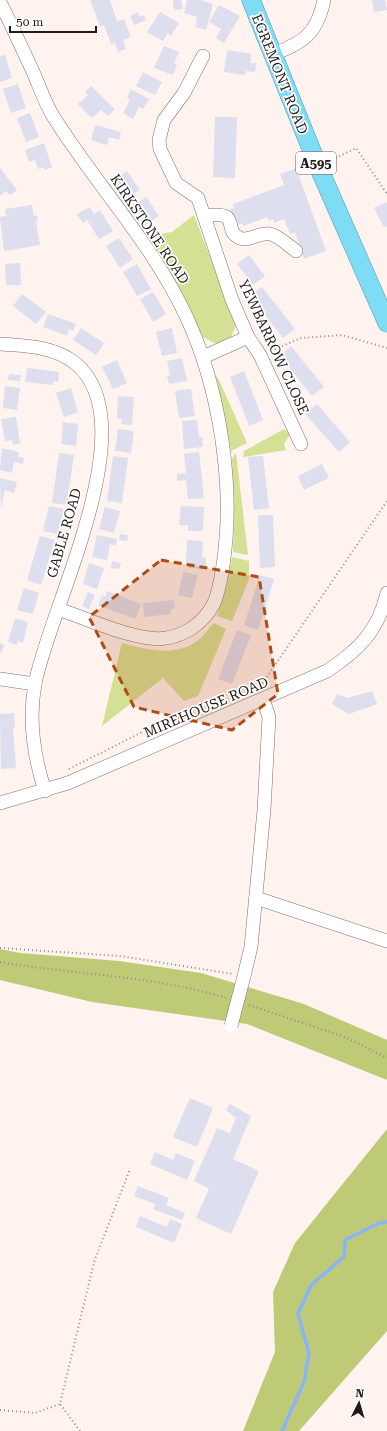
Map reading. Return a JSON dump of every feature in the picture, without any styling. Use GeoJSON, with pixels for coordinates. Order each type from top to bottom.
{"type":"FeatureCollection","features":[{"type":"Feature","properties":{"kind":"highway","name":"EGREMONT ROAD"},"geometry":{"type":"LineString","coordinates":[[251,0],[272,56],[318,166],[387,323]]}},
{"type":"Feature","properties":{"kind":"street"},"geometry":{"type":"LineString","coordinates":[[272,56],[306,38],[318,23],[324,0]]}},
{"type":"Feature","properties":{"kind":"street","name":"KIRKSTONE ROAD"},"geometry":{"type":"LineString","coordinates":[[0,2],[52,114],[157,264],[187,318],[203,357],[220,432],[226,498],[225,551],[213,606],[201,621],[186,632],[167,638],[158,639],[138,636],[58,609]]}},
{"type":"Feature","properties":{"kind":"street","name":"YEWBARROW CLOSE"},"geometry":{"type":"LineString","coordinates":[[203,56],[184,93],[164,120],[159,140],[160,149],[176,183],[198,198],[232,300],[248,337],[260,355],[301,444]]}},
{"type":"Feature","properties":{"kind":"street"},"geometry":{"type":"LineString","coordinates":[[204,216],[219,214],[224,215],[228,219],[234,234],[238,238],[244,240],[262,234],[271,235],[296,251]]}},
{"type":"Feature","properties":{"kind":"street"},"geometry":{"type":"LineString","coordinates":[[203,357],[248,337]]}},
{"type":"Feature","properties":{"kind":"street","name":"GABLE ROAD"},"geometry":{"type":"LineString","coordinates":[[0,344],[35,346],[63,356],[75,363],[86,375],[93,387],[98,403],[102,434],[90,511],[35,684],[32,721],[34,750],[36,764],[45,791]]}},
{"type":"Feature","properties":{"kind":"street","name":"MIREHOUSE ROAD"},"geometry":{"type":"LineString","coordinates":[[0,804],[45,791],[246,707],[261,693],[327,671],[360,646],[373,629],[383,609],[387,593]]}},
{"type":"Feature","properties":{"kind":"street"},"geometry":{"type":"LineString","coordinates":[[0,679],[35,684]]}},
{"type":"Feature","properties":{"kind":"street"},"geometry":{"type":"LineString","coordinates":[[231,1026],[250,955],[256,898],[269,717],[261,693]]}},
{"type":"Feature","properties":{"kind":"street"},"geometry":{"type":"LineString","coordinates":[[256,898],[387,941]]}},
{"type":"Feature","properties":{"kind":"path"},"geometry":{"type":"LineString","coordinates":[[318,166],[356,148],[387,194]]}},
{"type":"Feature","properties":{"kind":"path"},"geometry":{"type":"LineString","coordinates":[[260,355],[301,338],[335,336],[342,336],[387,348]]}},
{"type":"Feature","properties":{"kind":"path"},"geometry":{"type":"LineString","coordinates":[[261,693],[387,502]]}},
{"type":"Feature","properties":{"kind":"path"},"geometry":{"type":"LineString","coordinates":[[66,771],[71,766],[202,702],[221,701],[246,707]]}},
{"type":"Feature","properties":{"kind":"path"},"geometry":{"type":"LineString","coordinates":[[0,948],[120,956],[244,976]]}},
{"type":"Feature","properties":{"kind":"path"},"geometry":{"type":"LineString","coordinates":[[0,962],[36,968],[164,983],[233,1000]]}},
{"type":"Feature","properties":{"kind":"path"},"geometry":{"type":"LineString","coordinates":[[248,1004],[345,1038],[387,1058]]}},
{"type":"Feature","properties":{"kind":"path"},"geometry":{"type":"LineString","coordinates":[[80,1431],[60,1404],[94,1262],[130,1169]]}},
{"type":"Feature","properties":{"kind":"path"},"geometry":{"type":"LineString","coordinates":[[0,1410],[35,1412],[60,1404]]}},
{"type":"Feature","properties":{"kind":"highlighted area"},"geometry":{"type":"Polygon","coordinates":[[[161,560],[259,577],[278,694],[232,730],[134,707],[89,617],[161,560]]]}},
{"type":"Feature","properties":{"kind":"green space"},"geometry":{"type":"Polygon","coordinates":[[[194,215],[236,325],[230,340],[218,345],[203,337],[149,236],[172,232],[194,215]]]}},
{"type":"Feature","properties":{"kind":"green space"},"geometry":{"type":"Polygon","coordinates":[[[215,374],[247,443],[231,451],[215,374]]]}},
{"type":"Feature","properties":{"kind":"green space"},"geometry":{"type":"Polygon","coordinates":[[[284,429],[290,434],[284,444],[286,450],[243,457],[244,451],[284,429]]]}},
{"type":"Feature","properties":{"kind":"green space"},"geometry":{"type":"Polygon","coordinates":[[[236,453],[248,555],[233,552],[234,515],[232,459],[236,453]]]}},
{"type":"Feature","properties":{"kind":"green space"},"geometry":{"type":"Polygon","coordinates":[[[232,557],[249,561],[249,579],[232,621],[217,616],[226,588],[232,557]]]}},
{"type":"Feature","properties":{"kind":"green space"},"geometry":{"type":"Polygon","coordinates":[[[214,623],[226,629],[198,696],[184,701],[163,678],[102,726],[122,643],[140,648],[168,651],[177,650],[197,641],[214,623]]]}},
{"type":"Feature","properties":{"kind":"green space"},"geometry":{"type":"Polygon","coordinates":[[[0,949],[20,953],[119,961],[201,973],[304,1004],[387,1040],[387,1080],[247,1024],[92,1002],[0,980],[0,949]]]}},
{"type":"Feature","properties":{"kind":"green space"},"geometry":{"type":"Polygon","coordinates":[[[387,1129],[387,1331],[299,1431],[243,1431],[275,1352],[273,1292],[295,1243],[387,1129]]]}},
{"type":"Feature","properties":{"kind":"building"},"geometry":{"type":"Polygon","coordinates":[[[90,0],[110,0],[117,21],[124,19],[131,37],[123,40],[126,49],[118,52],[115,43],[111,44],[104,25],[100,26],[90,0]]]}},
{"type":"Feature","properties":{"kind":"building"},"geometry":{"type":"Polygon","coordinates":[[[173,0],[181,0],[183,9],[174,10],[173,0]]]}},
{"type":"Feature","properties":{"kind":"building"},"geometry":{"type":"Polygon","coordinates":[[[187,0],[200,0],[213,4],[206,30],[195,27],[197,17],[184,13],[187,0]]]}},
{"type":"Feature","properties":{"kind":"building"},"geometry":{"type":"Polygon","coordinates":[[[372,0],[385,0],[387,10],[374,12],[372,0]]]}},
{"type":"Feature","properties":{"kind":"building"},"geometry":{"type":"Polygon","coordinates":[[[219,5],[240,16],[224,43],[216,38],[221,29],[209,22],[219,5]]]}},
{"type":"Feature","properties":{"kind":"building"},"geometry":{"type":"Polygon","coordinates":[[[138,12],[140,17],[144,15],[146,20],[134,25],[130,16],[138,12]]]}},
{"type":"Feature","properties":{"kind":"building"},"geometry":{"type":"Polygon","coordinates":[[[160,12],[179,23],[171,36],[168,33],[163,41],[147,32],[160,12]]]}},
{"type":"Feature","properties":{"kind":"building"},"geometry":{"type":"Polygon","coordinates":[[[164,46],[179,52],[174,63],[177,65],[173,75],[154,68],[164,46]]]}},
{"type":"Feature","properties":{"kind":"building"},"geometry":{"type":"Polygon","coordinates":[[[227,50],[251,54],[250,63],[256,63],[255,72],[246,71],[245,75],[224,72],[227,50]]]}},
{"type":"Feature","properties":{"kind":"building"},"geometry":{"type":"Polygon","coordinates":[[[5,55],[12,78],[0,82],[0,56],[5,55]]]}},
{"type":"Feature","properties":{"kind":"building"},"geometry":{"type":"Polygon","coordinates":[[[143,72],[162,82],[155,95],[136,86],[143,72]]]}},
{"type":"Feature","properties":{"kind":"building"},"geometry":{"type":"Polygon","coordinates":[[[18,84],[26,108],[11,113],[3,89],[18,84]]]}},
{"type":"Feature","properties":{"kind":"building"},"geometry":{"type":"Polygon","coordinates":[[[91,86],[115,109],[108,116],[101,110],[92,118],[78,104],[88,95],[85,92],[91,86]]]}},
{"type":"Feature","properties":{"kind":"building"},"geometry":{"type":"Polygon","coordinates":[[[131,89],[149,99],[143,109],[139,107],[133,119],[123,113],[130,100],[127,98],[131,89]]]}},
{"type":"Feature","properties":{"kind":"building"},"geometry":{"type":"Polygon","coordinates":[[[30,113],[39,137],[26,142],[17,118],[30,113]]]}},
{"type":"Feature","properties":{"kind":"building"},"geometry":{"type":"Polygon","coordinates":[[[215,117],[237,117],[235,178],[213,177],[215,117]]]}},
{"type":"Feature","properties":{"kind":"building"},"geometry":{"type":"Polygon","coordinates":[[[95,125],[121,132],[119,140],[109,137],[107,145],[91,140],[95,125]]]}},
{"type":"Feature","properties":{"kind":"building"},"geometry":{"type":"Polygon","coordinates":[[[44,143],[52,167],[44,170],[44,167],[38,169],[35,160],[29,162],[25,150],[44,143]]]}},
{"type":"Feature","properties":{"kind":"building"},"geometry":{"type":"Polygon","coordinates":[[[0,168],[17,190],[10,195],[6,191],[0,196],[0,168]]]}},
{"type":"Feature","properties":{"kind":"building"},"geometry":{"type":"Polygon","coordinates":[[[296,168],[326,251],[304,259],[295,232],[290,234],[284,219],[274,223],[273,219],[268,220],[267,217],[243,226],[242,223],[236,226],[230,209],[234,208],[233,204],[284,185],[280,174],[296,168]]]}},
{"type":"Feature","properties":{"kind":"building"},"geometry":{"type":"Polygon","coordinates":[[[127,171],[140,190],[127,198],[114,180],[127,171]]]}},
{"type":"Feature","properties":{"kind":"building"},"geometry":{"type":"Polygon","coordinates":[[[146,197],[159,216],[145,225],[133,206],[146,197]]]}},
{"type":"Feature","properties":{"kind":"building"},"geometry":{"type":"Polygon","coordinates":[[[387,202],[387,226],[384,227],[374,208],[387,202]]]}},
{"type":"Feature","properties":{"kind":"building"},"geometry":{"type":"Polygon","coordinates":[[[32,205],[34,216],[37,215],[38,221],[36,221],[40,245],[4,251],[0,217],[6,216],[5,209],[32,205]]]}},
{"type":"Feature","properties":{"kind":"building"},"geometry":{"type":"Polygon","coordinates":[[[90,207],[94,214],[100,210],[113,231],[99,239],[87,220],[83,223],[77,214],[90,207]]]}},
{"type":"Feature","properties":{"kind":"building"},"geometry":{"type":"Polygon","coordinates":[[[119,238],[133,259],[120,268],[106,246],[119,238]]]}},
{"type":"Feature","properties":{"kind":"building"},"geometry":{"type":"Polygon","coordinates":[[[249,255],[265,276],[253,285],[237,264],[249,255]]]}},
{"type":"Feature","properties":{"kind":"building"},"geometry":{"type":"Polygon","coordinates":[[[20,263],[21,285],[6,285],[5,264],[20,263]]]}},
{"type":"Feature","properties":{"kind":"building"},"geometry":{"type":"Polygon","coordinates":[[[137,264],[151,289],[137,296],[123,272],[137,264]]]}},
{"type":"Feature","properties":{"kind":"building"},"geometry":{"type":"Polygon","coordinates":[[[262,287],[295,329],[283,338],[250,296],[262,287]]]}},
{"type":"Feature","properties":{"kind":"building"},"geometry":{"type":"Polygon","coordinates":[[[153,292],[166,314],[153,322],[140,299],[153,292]]]}},
{"type":"Feature","properties":{"kind":"building"},"geometry":{"type":"Polygon","coordinates":[[[22,294],[46,312],[36,324],[13,306],[22,294]]]}},
{"type":"Feature","properties":{"kind":"building"},"geometry":{"type":"Polygon","coordinates":[[[48,314],[76,324],[73,331],[69,329],[67,336],[43,327],[48,314]]]}},
{"type":"Feature","properties":{"kind":"building"},"geometry":{"type":"Polygon","coordinates":[[[81,328],[104,343],[96,355],[73,340],[81,328]]]}},
{"type":"Feature","properties":{"kind":"building"},"geometry":{"type":"Polygon","coordinates":[[[172,328],[177,353],[162,356],[156,332],[172,328]]]}},
{"type":"Feature","properties":{"kind":"building"},"geometry":{"type":"Polygon","coordinates":[[[291,346],[324,387],[312,396],[280,356],[291,346]]]}},
{"type":"Feature","properties":{"kind":"building"},"geometry":{"type":"Polygon","coordinates":[[[182,358],[187,381],[169,384],[167,376],[170,375],[167,361],[182,358]]]}},
{"type":"Feature","properties":{"kind":"building"},"geometry":{"type":"Polygon","coordinates":[[[117,360],[127,383],[113,389],[102,367],[117,360]]]}},
{"type":"Feature","properties":{"kind":"building"},"geometry":{"type":"Polygon","coordinates":[[[27,368],[59,372],[58,382],[53,381],[53,385],[25,382],[27,368]]]}},
{"type":"Feature","properties":{"kind":"building"},"geometry":{"type":"Polygon","coordinates":[[[244,371],[263,420],[249,426],[230,377],[244,371]]]}},
{"type":"Feature","properties":{"kind":"building"},"geometry":{"type":"Polygon","coordinates":[[[9,374],[21,375],[20,381],[8,380],[9,374]]]}},
{"type":"Feature","properties":{"kind":"building"},"geometry":{"type":"Polygon","coordinates":[[[5,386],[20,388],[17,410],[3,408],[5,386]]]}},
{"type":"Feature","properties":{"kind":"building"},"geometry":{"type":"Polygon","coordinates":[[[71,388],[78,412],[64,417],[56,393],[71,388]]]}},
{"type":"Feature","properties":{"kind":"building"},"geometry":{"type":"Polygon","coordinates":[[[191,389],[195,416],[179,418],[175,391],[191,389]]]}},
{"type":"Feature","properties":{"kind":"building"},"geometry":{"type":"Polygon","coordinates":[[[118,396],[134,397],[132,425],[121,424],[122,419],[117,419],[118,396]]]}},
{"type":"Feature","properties":{"kind":"building"},"geometry":{"type":"Polygon","coordinates":[[[317,404],[350,442],[339,452],[305,414],[317,404]]]}},
{"type":"Feature","properties":{"kind":"building"},"geometry":{"type":"Polygon","coordinates":[[[16,417],[20,443],[13,445],[12,440],[5,441],[1,419],[16,417]]]}},
{"type":"Feature","properties":{"kind":"building"},"geometry":{"type":"Polygon","coordinates":[[[197,420],[199,437],[202,437],[203,447],[184,449],[182,421],[197,420]]]}},
{"type":"Feature","properties":{"kind":"building"},"geometry":{"type":"Polygon","coordinates":[[[63,422],[78,424],[76,446],[61,444],[63,422]]]}},
{"type":"Feature","properties":{"kind":"building"},"geometry":{"type":"Polygon","coordinates":[[[118,429],[134,431],[131,453],[115,451],[118,429]]]}},
{"type":"Feature","properties":{"kind":"building"},"geometry":{"type":"Polygon","coordinates":[[[2,448],[19,452],[18,457],[24,458],[23,464],[14,462],[12,473],[0,470],[2,448]]]}},
{"type":"Feature","properties":{"kind":"building"},"geometry":{"type":"Polygon","coordinates":[[[199,452],[204,498],[188,499],[186,480],[177,481],[177,474],[186,473],[184,454],[199,452]]]}},
{"type":"Feature","properties":{"kind":"building"},"geometry":{"type":"Polygon","coordinates":[[[59,453],[74,455],[68,495],[71,496],[69,505],[52,503],[59,453]]]}},
{"type":"Feature","properties":{"kind":"building"},"geometry":{"type":"Polygon","coordinates":[[[113,456],[128,458],[122,503],[107,501],[113,456]]]}},
{"type":"Feature","properties":{"kind":"building"},"geometry":{"type":"Polygon","coordinates":[[[263,456],[269,508],[254,510],[248,457],[263,456]]]}},
{"type":"Feature","properties":{"kind":"building"},"geometry":{"type":"Polygon","coordinates":[[[322,464],[329,478],[304,490],[298,476],[322,464]]]}},
{"type":"Feature","properties":{"kind":"building"},"geometry":{"type":"Polygon","coordinates":[[[0,478],[17,482],[14,493],[5,490],[1,509],[0,478]]]}},
{"type":"Feature","properties":{"kind":"building"},"geometry":{"type":"Polygon","coordinates":[[[49,506],[64,509],[58,534],[43,531],[49,506]]]}},
{"type":"Feature","properties":{"kind":"building"},"geometry":{"type":"Polygon","coordinates":[[[181,506],[204,507],[203,531],[188,531],[188,525],[179,525],[181,506]]]}},
{"type":"Feature","properties":{"kind":"building"},"geometry":{"type":"Polygon","coordinates":[[[105,507],[120,511],[114,533],[99,529],[105,507]]]}},
{"type":"Feature","properties":{"kind":"building"},"geometry":{"type":"Polygon","coordinates":[[[258,515],[273,515],[275,567],[260,568],[258,515]]]}},
{"type":"Feature","properties":{"kind":"building"},"geometry":{"type":"Polygon","coordinates":[[[120,534],[128,535],[127,541],[119,540],[120,534]]]}},
{"type":"Feature","properties":{"kind":"building"},"geometry":{"type":"Polygon","coordinates":[[[97,535],[117,539],[116,546],[110,544],[107,560],[92,557],[97,535]]]}},
{"type":"Feature","properties":{"kind":"building"},"geometry":{"type":"Polygon","coordinates":[[[40,536],[55,540],[41,585],[27,580],[40,536]]]}},
{"type":"Feature","properties":{"kind":"building"},"geometry":{"type":"Polygon","coordinates":[[[187,540],[203,541],[202,557],[206,558],[206,569],[188,568],[188,563],[186,563],[187,540]]]}},
{"type":"Feature","properties":{"kind":"building"},"geometry":{"type":"Polygon","coordinates":[[[112,561],[121,563],[119,569],[111,568],[112,561]]]}},
{"type":"Feature","properties":{"kind":"building"},"geometry":{"type":"Polygon","coordinates":[[[89,563],[104,568],[97,589],[83,584],[89,563]]]}},
{"type":"Feature","properties":{"kind":"building"},"geometry":{"type":"Polygon","coordinates":[[[183,572],[198,575],[192,598],[178,595],[183,572]]]}},
{"type":"Feature","properties":{"kind":"building"},"geometry":{"type":"Polygon","coordinates":[[[260,575],[274,579],[258,630],[244,625],[260,575]]]}},
{"type":"Feature","properties":{"kind":"building"},"geometry":{"type":"Polygon","coordinates":[[[24,588],[39,593],[33,614],[17,610],[24,588]]]}},
{"type":"Feature","properties":{"kind":"building"},"geometry":{"type":"Polygon","coordinates":[[[107,591],[141,604],[136,619],[98,605],[102,595],[105,597],[107,591]]]}},
{"type":"Feature","properties":{"kind":"building"},"geometry":{"type":"Polygon","coordinates":[[[88,592],[95,595],[89,609],[82,606],[88,592]]]}},
{"type":"Feature","properties":{"kind":"building"},"geometry":{"type":"Polygon","coordinates":[[[174,600],[175,609],[171,609],[171,614],[144,617],[143,603],[174,600]]]}},
{"type":"Feature","properties":{"kind":"building"},"geometry":{"type":"Polygon","coordinates":[[[15,618],[28,622],[23,643],[18,641],[17,645],[8,642],[15,618]]]}},
{"type":"Feature","properties":{"kind":"building"},"geometry":{"type":"Polygon","coordinates":[[[237,630],[251,635],[232,684],[218,679],[237,630]]]}},
{"type":"Feature","properties":{"kind":"building"},"geometry":{"type":"Polygon","coordinates":[[[0,643],[5,645],[0,654],[0,643]]]}},
{"type":"Feature","properties":{"kind":"building"},"geometry":{"type":"Polygon","coordinates":[[[372,691],[377,704],[349,714],[332,704],[337,694],[347,698],[372,691]]]}},
{"type":"Feature","properties":{"kind":"building"},"geometry":{"type":"Polygon","coordinates":[[[14,713],[15,727],[13,728],[16,768],[1,769],[0,714],[14,713]]]}},
{"type":"Feature","properties":{"kind":"building"},"geometry":{"type":"Polygon","coordinates":[[[190,1098],[213,1108],[197,1147],[173,1137],[190,1098]]]}},
{"type":"Feature","properties":{"kind":"building"},"geometry":{"type":"Polygon","coordinates":[[[230,1104],[251,1116],[233,1159],[259,1171],[231,1234],[196,1218],[209,1189],[194,1181],[217,1128],[230,1133],[236,1118],[226,1110],[230,1104]]]}},
{"type":"Feature","properties":{"kind":"building"},"geometry":{"type":"Polygon","coordinates":[[[155,1152],[173,1160],[176,1153],[195,1161],[187,1180],[150,1164],[155,1152]]]}},
{"type":"Feature","properties":{"kind":"building"},"geometry":{"type":"Polygon","coordinates":[[[138,1186],[169,1198],[166,1205],[185,1213],[182,1220],[153,1209],[155,1204],[134,1196],[138,1186]]]}},
{"type":"Feature","properties":{"kind":"building"},"geometry":{"type":"Polygon","coordinates":[[[140,1216],[167,1227],[170,1219],[182,1224],[174,1243],[136,1227],[140,1216]]]}},
{"type":"Feature","properties":{"kind":"waterway"},"geometry":{"type":"LineString","coordinates":[[282,1431],[304,1382],[309,1353],[298,1314],[311,1285],[344,1257],[345,1240],[379,1223],[387,1222]]}}]}
